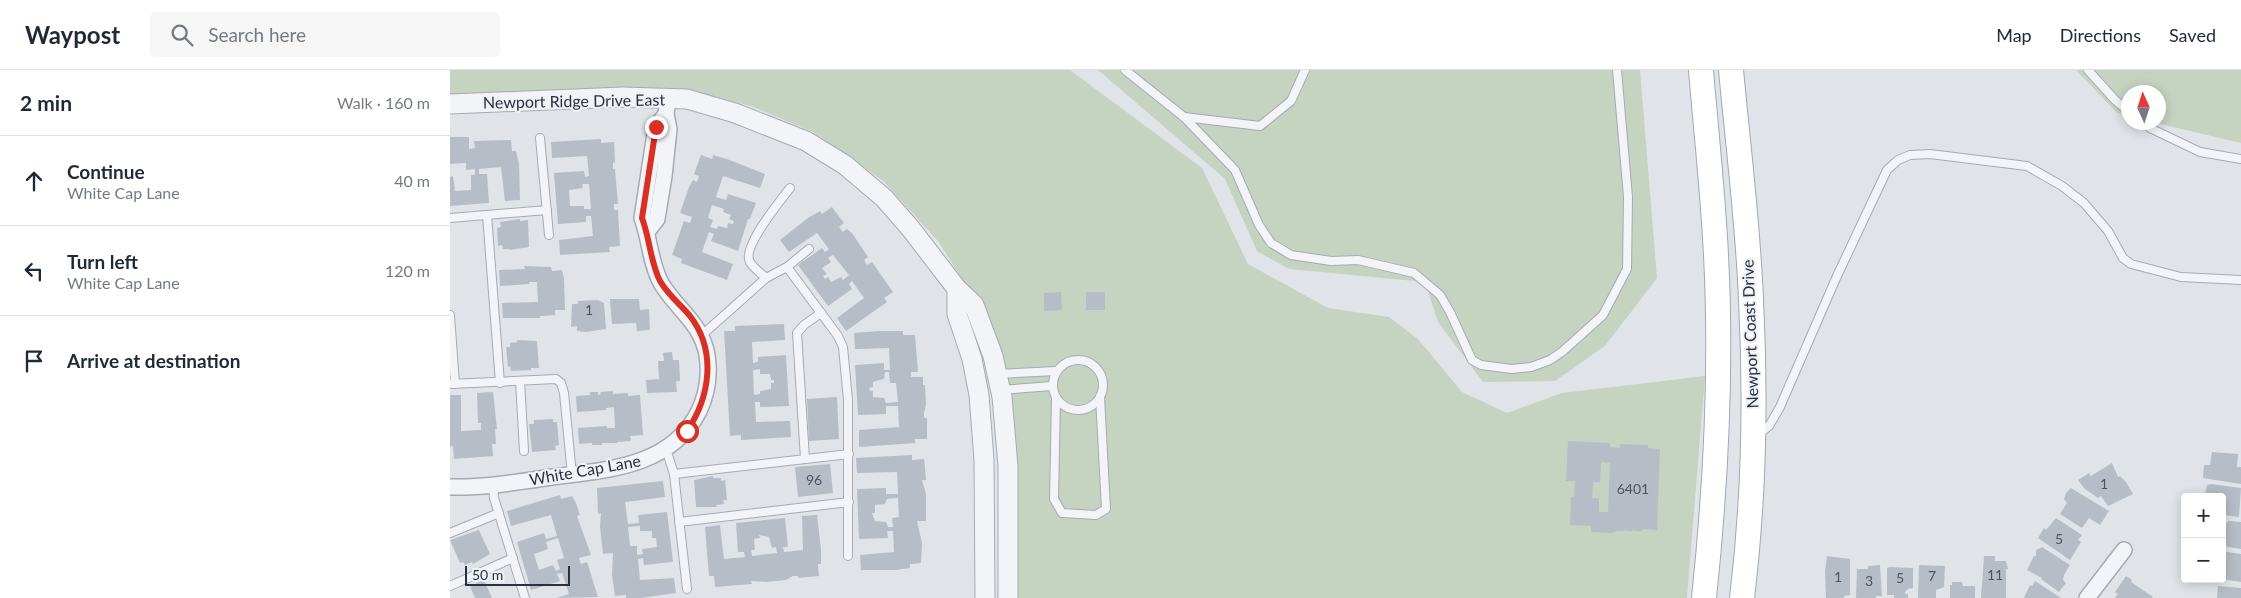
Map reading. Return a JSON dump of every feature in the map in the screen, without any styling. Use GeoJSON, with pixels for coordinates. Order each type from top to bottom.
{"type":"FeatureCollection","features":[{"type":"Feature","properties":{"kind":"main road","name":"Newport Coast Drive"},"geometry":{"type":"LineString","coordinates":[[1701,70],[1716,254],[1718,362],[1713,513],[1704,598]]}},
{"type":"Feature","properties":{"kind":"main road","name":"Newport Coast Drive"},"geometry":{"type":"LineString","coordinates":[[1731,70],[1751,299],[1752,441],[1747,556],[1742,598]]}},
{"type":"Feature","properties":{"kind":"street","name":"Newport Ridge Drive East"},"geometry":{"type":"LineString","coordinates":[[450,104],[623,97],[667,106],[687,99],[735,113],[806,141],[845,165],[884,198],[912,229],[957,290],[974,305],[993,356],[999,382],[1008,466],[1008,598]]}},
{"type":"Feature","properties":{"kind":"street","name":"White Cap Lane"},"geometry":{"type":"LineString","coordinates":[[450,487],[572,475],[636,463],[666,450],[687,431],[702,405],[707,386],[708,366],[701,336],[690,316],[661,283],[653,265],[647,232],[657,219],[664,176],[669,129],[667,106]]}},
{"type":"Feature","properties":{"kind":"street"},"geometry":{"type":"LineString","coordinates":[[957,290],[957,314],[972,359],[979,395],[984,460],[985,598]]}},
{"type":"Feature","properties":{"kind":"street"},"geometry":{"type":"LineString","coordinates":[[2087,598],[2124,550]]}},
{"type":"Feature","properties":{"kind":"lane"},"geometry":{"type":"LineString","coordinates":[[1126,70],[1184,117],[1235,170],[1259,225],[1271,243],[1291,255],[1331,261],[1358,260],[1414,273],[1440,294],[1472,360],[1481,364],[1512,369],[1531,367],[1550,360],[1563,351],[1603,314],[1627,269],[1628,197],[1617,70]]}},
{"type":"Feature","properties":{"kind":"lane"},"geometry":{"type":"LineString","coordinates":[[1184,117],[1260,126],[1291,101],[1305,70]]}},
{"type":"Feature","properties":{"kind":"lane"},"geometry":{"type":"LineString","coordinates":[[2088,70],[2121,104]]}},
{"type":"Feature","properties":{"kind":"lane"},"geometry":{"type":"LineString","coordinates":[[2154,130],[2200,152],[2241,159]]}},
{"type":"Feature","properties":{"kind":"lane"},"geometry":{"type":"LineString","coordinates":[[540,138],[549,235]]}},
{"type":"Feature","properties":{"kind":"lane"},"geometry":{"type":"LineString","coordinates":[[1752,441],[1769,426],[1780,407],[1837,276],[1887,170],[1898,160],[1910,155],[1930,154],[2027,166],[2062,186],[2084,203],[2108,232],[2123,258],[2130,264],[2181,277],[2241,280]]}},
{"type":"Feature","properties":{"kind":"lane"},"geometry":{"type":"LineString","coordinates":[[766,278],[749,261],[748,253],[762,225],[790,188]]}},
{"type":"Feature","properties":{"kind":"lane"},"geometry":{"type":"LineString","coordinates":[[450,218],[546,210]]}},
{"type":"Feature","properties":{"kind":"lane"},"geometry":{"type":"LineString","coordinates":[[487,215],[500,383]]}},
{"type":"Feature","properties":{"kind":"lane"},"geometry":{"type":"LineString","coordinates":[[701,336],[766,278],[787,267],[809,249]]}},
{"type":"Feature","properties":{"kind":"lane"},"geometry":{"type":"LineString","coordinates":[[787,267],[838,336],[842,347],[848,400],[848,556]]}},
{"type":"Feature","properties":{"kind":"lane"},"geometry":{"type":"LineString","coordinates":[[806,459],[797,333],[804,325],[821,313]]}},
{"type":"Feature","properties":{"kind":"lane"},"geometry":{"type":"LineString","coordinates":[[450,314],[453,384],[556,379],[561,383],[564,393],[572,475]]}},
{"type":"Feature","properties":{"kind":"lane"},"geometry":{"type":"LineString","coordinates":[[1056,398],[1063,406],[1073,410],[1084,410],[1093,405],[1100,396],[1103,387],[1098,369],[1090,363],[1072,360],[1063,364],[1056,372],[1052,386],[1056,398],[1054,499],[1062,513],[1096,515],[1106,508],[1100,396]]}},
{"type":"Feature","properties":{"kind":"lane"},"geometry":{"type":"LineString","coordinates":[[999,382],[1056,372]]}},
{"type":"Feature","properties":{"kind":"lane"},"geometry":{"type":"LineString","coordinates":[[520,382],[524,451]]}},
{"type":"Feature","properties":{"kind":"lane"},"geometry":{"type":"LineString","coordinates":[[999,382],[1052,386]]}},
{"type":"Feature","properties":{"kind":"lane"},"geometry":{"type":"LineString","coordinates":[[666,450],[674,474],[688,589]]}},
{"type":"Feature","properties":{"kind":"lane"},"geometry":{"type":"LineString","coordinates":[[674,474],[849,454]]}},
{"type":"Feature","properties":{"kind":"lane"},"geometry":{"type":"LineString","coordinates":[[493,484],[494,498],[525,598]]}},
{"type":"Feature","properties":{"kind":"lane"},"geometry":{"type":"LineString","coordinates":[[679,522],[849,502]]}},
{"type":"Feature","properties":{"kind":"lane"},"geometry":{"type":"LineString","coordinates":[[450,533],[498,512]]}},
{"type":"Feature","properties":{"kind":"lane"},"geometry":{"type":"LineString","coordinates":[[450,586],[512,558]]}},
{"type":"Feature","properties":{"kind":"green space"},"geometry":{"type":"Polygon","coordinates":[[[450,70],[1070,70],[1202,168],[1248,264],[1328,308],[1389,317],[1418,339],[1462,392],[1507,413],[1562,393],[1705,376],[1687,598],[1018,598],[1000,370],[971,293],[938,241],[883,181],[813,132],[751,106],[676,88],[475,95],[450,94],[450,70]]]}},
{"type":"Feature","properties":{"kind":"green space"},"geometry":{"type":"Polygon","coordinates":[[[1098,70],[1640,70],[1657,278],[1605,346],[1555,381],[1483,382],[1438,322],[1425,282],[1289,269],[1257,251],[1225,179],[1098,70]]]}},
{"type":"Feature","properties":{"kind":"green space"},"geometry":{"type":"Polygon","coordinates":[[[2076,70],[2241,70],[2241,143],[2166,125],[2166,85],[2121,85],[2121,114],[2117,113],[2076,70]]]}},
{"type":"Feature","properties":{"kind":"building"},"geometry":{"type":"Polygon","coordinates":[[[450,137],[469,137],[469,149],[475,148],[474,141],[511,140],[512,151],[516,151],[519,164],[520,200],[505,201],[501,167],[479,169],[479,174],[487,174],[489,203],[450,206],[450,177],[453,176],[455,191],[471,190],[471,175],[475,175],[475,169],[466,170],[466,163],[450,164],[450,137]]]}},
{"type":"Feature","properties":{"kind":"building"},"geometry":{"type":"Polygon","coordinates":[[[601,139],[601,143],[614,142],[615,162],[613,163],[613,169],[615,169],[618,204],[614,204],[614,210],[618,210],[620,246],[609,247],[610,252],[560,255],[559,240],[593,236],[591,216],[586,216],[586,222],[558,224],[554,173],[584,171],[585,177],[589,176],[587,156],[552,158],[551,142],[601,139]],[[582,184],[583,188],[569,190],[570,206],[584,206],[584,209],[591,209],[589,184],[582,184]]]}},
{"type":"Feature","properties":{"kind":"building"},"geometry":{"type":"Polygon","coordinates":[[[701,155],[712,159],[713,155],[765,174],[760,188],[723,176],[716,197],[726,200],[728,194],[756,203],[750,219],[748,219],[738,251],[711,241],[714,234],[709,232],[702,252],[733,264],[727,280],[681,263],[682,259],[672,255],[684,221],[690,223],[692,217],[680,213],[689,187],[693,180],[697,182],[699,176],[694,174],[701,155]],[[712,205],[708,218],[713,220],[710,227],[717,229],[718,226],[727,228],[728,223],[733,224],[734,221],[729,219],[731,215],[723,212],[724,209],[712,205]]]}},
{"type":"Feature","properties":{"kind":"building"},"geometry":{"type":"Polygon","coordinates":[[[832,207],[844,223],[839,227],[843,232],[847,229],[852,233],[868,257],[864,260],[867,265],[872,262],[893,292],[884,298],[887,302],[846,331],[837,318],[864,298],[852,281],[849,284],[852,289],[828,306],[798,265],[822,248],[825,252],[829,249],[817,233],[789,252],[780,240],[808,218],[820,211],[822,214],[832,207]],[[833,255],[828,258],[831,262],[822,268],[827,274],[823,276],[825,279],[828,277],[831,282],[841,277],[843,280],[849,275],[833,255]]]}},
{"type":"Feature","properties":{"kind":"building"},"geometry":{"type":"Polygon","coordinates":[[[520,219],[520,221],[528,220],[529,247],[510,250],[503,249],[502,245],[498,246],[497,228],[501,227],[500,222],[520,219]]]}},
{"type":"Feature","properties":{"kind":"building"},"geometry":{"type":"Polygon","coordinates":[[[524,266],[551,267],[552,271],[562,270],[565,310],[555,310],[555,315],[540,316],[540,318],[503,318],[502,303],[538,302],[537,282],[500,286],[499,270],[525,269],[524,266]]]}},
{"type":"Feature","properties":{"kind":"building"},"geometry":{"type":"Polygon","coordinates":[[[1061,292],[1062,310],[1044,311],[1044,293],[1061,292]]]}},
{"type":"Feature","properties":{"kind":"building"},"geometry":{"type":"Polygon","coordinates":[[[1086,292],[1105,292],[1105,310],[1086,310],[1086,292]]]}},
{"type":"Feature","properties":{"kind":"building"},"geometry":{"type":"Polygon","coordinates":[[[610,299],[639,299],[640,310],[649,309],[650,330],[637,331],[636,323],[612,324],[610,299]]]}},
{"type":"Feature","properties":{"kind":"building"},"geometry":{"type":"Polygon","coordinates":[[[598,300],[604,303],[606,329],[586,332],[577,331],[577,326],[571,327],[572,304],[578,304],[578,301],[598,300]]]}},
{"type":"Feature","properties":{"kind":"building"},"geometry":{"type":"Polygon","coordinates":[[[784,324],[785,340],[752,342],[753,363],[758,362],[758,357],[786,355],[789,406],[760,407],[760,402],[755,402],[756,422],[790,421],[791,437],[741,440],[741,435],[730,436],[724,331],[735,331],[735,326],[784,324]],[[760,369],[753,370],[754,395],[760,394],[760,391],[771,389],[771,383],[774,383],[774,380],[771,380],[770,374],[760,374],[760,369]]]}},
{"type":"Feature","properties":{"kind":"building"},"geometry":{"type":"Polygon","coordinates":[[[903,331],[903,335],[915,335],[918,372],[911,372],[911,377],[923,377],[926,405],[924,418],[927,418],[927,439],[915,439],[915,443],[859,447],[859,430],[899,427],[898,406],[886,406],[886,414],[858,415],[855,365],[884,363],[884,370],[890,370],[889,348],[855,349],[854,333],[903,331]],[[885,372],[884,379],[873,382],[873,387],[869,388],[870,391],[873,391],[873,397],[884,398],[886,403],[898,402],[896,383],[890,383],[889,372],[885,372]]]}},
{"type":"Feature","properties":{"kind":"building"},"geometry":{"type":"Polygon","coordinates":[[[517,340],[537,341],[539,368],[511,371],[510,366],[508,367],[506,347],[510,347],[510,343],[517,342],[517,340]]]}},
{"type":"Feature","properties":{"kind":"building"},"geometry":{"type":"Polygon","coordinates":[[[672,352],[673,360],[679,360],[680,381],[676,381],[677,392],[647,393],[646,380],[659,379],[658,361],[664,361],[663,353],[672,352]]]}},
{"type":"Feature","properties":{"kind":"building"},"geometry":{"type":"Polygon","coordinates":[[[613,391],[613,394],[628,393],[628,396],[640,395],[643,435],[630,436],[631,441],[617,443],[602,443],[602,445],[592,445],[592,443],[579,444],[578,428],[607,426],[607,428],[615,428],[614,407],[606,408],[606,410],[577,412],[576,396],[590,395],[590,392],[598,392],[598,395],[601,394],[600,392],[613,391]]]}},
{"type":"Feature","properties":{"kind":"building"},"geometry":{"type":"Polygon","coordinates":[[[493,392],[497,429],[495,429],[496,444],[492,444],[493,456],[454,459],[453,446],[450,447],[450,395],[461,395],[461,431],[481,430],[481,423],[478,423],[477,393],[493,392]]]}},
{"type":"Feature","properties":{"kind":"building"},"geometry":{"type":"Polygon","coordinates":[[[837,397],[839,439],[809,441],[807,399],[837,397]]]}},
{"type":"Feature","properties":{"kind":"building"},"geometry":{"type":"Polygon","coordinates":[[[553,419],[553,422],[557,422],[559,445],[555,446],[556,450],[532,452],[529,424],[534,424],[534,420],[553,419]]]}},
{"type":"Feature","properties":{"kind":"building"},"geometry":{"type":"Polygon","coordinates":[[[1568,441],[1610,443],[1610,447],[1620,448],[1620,444],[1648,445],[1648,448],[1660,449],[1657,530],[1642,529],[1642,531],[1635,531],[1633,529],[1633,531],[1627,531],[1626,529],[1625,531],[1619,531],[1618,529],[1618,531],[1611,533],[1591,532],[1591,526],[1570,525],[1571,497],[1574,497],[1575,481],[1566,481],[1568,441]],[[1601,462],[1600,482],[1593,482],[1592,498],[1599,498],[1599,512],[1608,512],[1610,463],[1601,462]]]}},
{"type":"Feature","properties":{"kind":"building"},"geometry":{"type":"Polygon","coordinates":[[[2212,452],[2238,454],[2237,467],[2241,467],[2241,484],[2203,478],[2204,465],[2210,465],[2212,452]]]}},
{"type":"Feature","properties":{"kind":"building"},"geometry":{"type":"Polygon","coordinates":[[[912,455],[912,460],[924,459],[926,480],[922,480],[926,494],[926,521],[917,521],[922,543],[921,563],[910,564],[910,568],[896,570],[861,570],[860,555],[894,552],[893,531],[887,531],[888,538],[859,539],[857,489],[886,488],[886,494],[898,494],[897,472],[857,473],[856,458],[912,455]],[[898,498],[887,499],[885,504],[875,505],[875,513],[872,513],[875,521],[886,522],[888,527],[893,527],[892,518],[899,517],[898,498]]]}},
{"type":"Feature","properties":{"kind":"building"},"geometry":{"type":"Polygon","coordinates":[[[2112,463],[2118,477],[2120,476],[2126,482],[2133,494],[2108,506],[2101,496],[2098,498],[2085,489],[2078,480],[2089,473],[2091,476],[2112,463]]]}},
{"type":"Feature","properties":{"kind":"building"},"geometry":{"type":"Polygon","coordinates":[[[830,464],[833,493],[798,497],[795,467],[830,464]]]}},
{"type":"Feature","properties":{"kind":"building"},"geometry":{"type":"Polygon","coordinates":[[[713,476],[713,478],[721,478],[721,481],[725,480],[727,500],[723,500],[724,504],[716,505],[717,507],[696,507],[694,480],[713,476]]]}},
{"type":"Feature","properties":{"kind":"building"},"geometry":{"type":"Polygon","coordinates":[[[663,481],[665,497],[625,502],[628,524],[639,523],[638,515],[667,512],[673,562],[644,565],[643,558],[638,559],[640,580],[674,578],[676,593],[641,598],[626,598],[626,595],[615,596],[612,575],[613,553],[603,554],[600,526],[601,513],[598,514],[597,488],[663,481]],[[640,526],[628,527],[630,546],[637,546],[637,555],[643,554],[642,549],[657,547],[656,538],[652,538],[652,531],[640,531],[640,526]]]}},
{"type":"Feature","properties":{"kind":"building"},"geometry":{"type":"Polygon","coordinates":[[[2207,485],[2241,488],[2239,517],[2226,515],[2226,493],[2206,493],[2207,485]]]}},
{"type":"Feature","properties":{"kind":"building"},"geometry":{"type":"Polygon","coordinates":[[[2071,488],[2109,511],[2100,525],[2089,518],[2082,528],[2060,514],[2067,503],[2064,499],[2066,493],[2071,488]]]}},
{"type":"Feature","properties":{"kind":"building"},"geometry":{"type":"Polygon","coordinates":[[[560,495],[561,499],[572,496],[580,515],[577,516],[591,555],[579,558],[581,564],[587,562],[598,597],[557,598],[569,594],[562,573],[557,574],[560,581],[531,590],[517,542],[544,533],[546,539],[557,536],[551,515],[511,526],[507,511],[560,495]],[[558,538],[546,542],[548,549],[534,554],[539,570],[553,565],[556,571],[560,569],[557,560],[564,558],[558,538]]]}},
{"type":"Feature","properties":{"kind":"building"},"geometry":{"type":"Polygon","coordinates":[[[817,515],[821,549],[821,564],[818,564],[819,576],[798,578],[798,576],[793,576],[786,580],[751,581],[752,584],[715,587],[714,576],[709,576],[705,527],[720,525],[724,559],[745,557],[744,552],[738,552],[736,523],[785,518],[788,547],[783,547],[784,552],[803,550],[802,516],[817,515]],[[759,535],[760,538],[754,539],[755,550],[751,550],[752,556],[777,553],[776,547],[772,548],[769,537],[759,535]]]}},
{"type":"Feature","properties":{"kind":"building"},"geometry":{"type":"Polygon","coordinates":[[[2056,518],[2082,535],[2078,540],[2081,542],[2070,560],[2038,538],[2044,528],[2046,530],[2056,518]]]}},
{"type":"Feature","properties":{"kind":"building"},"geometry":{"type":"Polygon","coordinates":[[[2226,522],[2241,522],[2241,549],[2226,547],[2226,522]]]}},
{"type":"Feature","properties":{"kind":"building"},"geometry":{"type":"Polygon","coordinates":[[[479,530],[490,554],[473,564],[472,562],[465,565],[463,562],[460,563],[450,540],[479,530]]]}},
{"type":"Feature","properties":{"kind":"building"},"geometry":{"type":"Polygon","coordinates":[[[2042,547],[2070,565],[2064,575],[2063,580],[2066,583],[2059,592],[2042,578],[2027,570],[2034,556],[2036,556],[2036,550],[2042,547]]]}},
{"type":"Feature","properties":{"kind":"building"},"geometry":{"type":"Polygon","coordinates":[[[2226,552],[2241,554],[2241,582],[2226,580],[2226,552]]]}},
{"type":"Feature","properties":{"kind":"building"},"geometry":{"type":"Polygon","coordinates":[[[1827,556],[1850,559],[1850,595],[1844,596],[1844,598],[1826,598],[1825,571],[1827,556]]]}},
{"type":"Feature","properties":{"kind":"building"},"geometry":{"type":"Polygon","coordinates":[[[1984,556],[1995,556],[1995,561],[2006,561],[2008,569],[2006,569],[2006,598],[1981,598],[1984,556]]]}},
{"type":"Feature","properties":{"kind":"building"},"geometry":{"type":"Polygon","coordinates":[[[1880,565],[1882,596],[1876,596],[1876,598],[1856,598],[1857,569],[1868,569],[1868,566],[1880,565]]]}},
{"type":"Feature","properties":{"kind":"building"},"geometry":{"type":"Polygon","coordinates":[[[1919,565],[1945,566],[1944,587],[1936,590],[1936,598],[1918,598],[1919,565]]]}},
{"type":"Feature","properties":{"kind":"building"},"geometry":{"type":"Polygon","coordinates":[[[1887,568],[1913,568],[1913,588],[1905,592],[1905,594],[1908,594],[1908,598],[1894,598],[1894,595],[1887,595],[1887,568]]]}},
{"type":"Feature","properties":{"kind":"building"},"geometry":{"type":"Polygon","coordinates":[[[2126,576],[2132,580],[2131,582],[2153,597],[2115,598],[2118,594],[2115,592],[2126,576]]]}},
{"type":"Feature","properties":{"kind":"building"},"geometry":{"type":"Polygon","coordinates":[[[484,580],[492,598],[475,598],[470,586],[484,580]]]}},
{"type":"Feature","properties":{"kind":"building"},"geometry":{"type":"Polygon","coordinates":[[[2035,581],[2061,598],[2024,598],[2030,585],[2032,586],[2035,581]]]}},
{"type":"Feature","properties":{"kind":"building"},"geometry":{"type":"Polygon","coordinates":[[[1952,582],[1962,582],[1963,586],[1975,586],[1975,598],[1950,598],[1950,585],[1952,585],[1952,582]]]}},
{"type":"Feature","properties":{"kind":"building"},"geometry":{"type":"Polygon","coordinates":[[[2218,586],[2241,588],[2241,598],[2217,598],[2218,586]]]}},
{"type":"Feature","properties":{"kind":"route"},"geometry":{"type":"LineString","coordinates":[[656,127],[642,218],[647,232],[653,265],[661,283],[698,328],[707,356],[707,386],[702,405],[687,431]]}}]}
